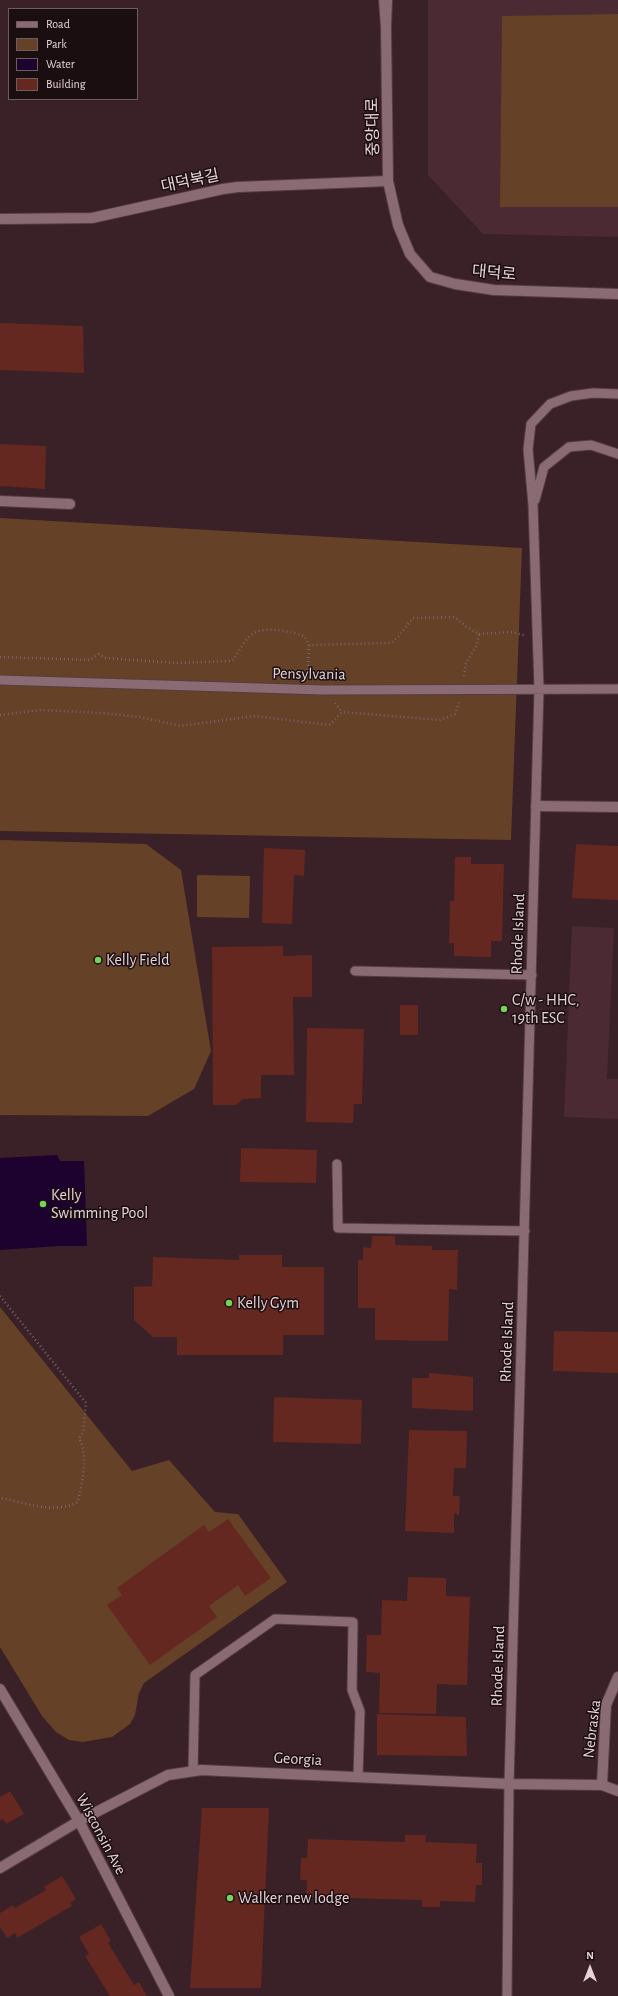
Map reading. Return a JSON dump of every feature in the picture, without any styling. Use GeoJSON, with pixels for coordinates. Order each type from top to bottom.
{"type":"FeatureCollection","features":[{"type":"Feature","properties":{"kind":"street","name":"중앙대로"},"geometry":{"type":"LineString","coordinates":[[384,0],[386,27]]}},
{"type":"Feature","properties":{"kind":"street","name":"중앙대로"},"geometry":{"type":"LineString","coordinates":[[387,0],[388,181],[398,225]]}},
{"type":"Feature","properties":{"kind":"street","name":"대덕북길"},"geometry":{"type":"LineString","coordinates":[[0,219],[92,218],[238,187],[388,181]]}},
{"type":"Feature","properties":{"kind":"street","name":"대덕로"},"geometry":{"type":"LineString","coordinates":[[398,225],[410,254],[430,277],[436,279],[454,284],[494,290],[618,294]]}},
{"type":"Feature","properties":{"kind":"street"},"geometry":{"type":"LineString","coordinates":[[0,501],[70,504]]}},
{"type":"Feature","properties":{"kind":"street"},"geometry":{"type":"LineString","coordinates":[[536,806],[618,808]]}},
{"type":"Feature","properties":{"kind":"street","name":"Nebraska"},"geometry":{"type":"LineString","coordinates":[[602,1785],[606,1705],[618,1678]]}},
{"type":"Feature","properties":{"kind":"street","name":"Wisconsin Ave"},"geometry":{"type":"LineString","coordinates":[[0,1689],[79,1821],[169,1996]]}},
{"type":"Feature","properties":{"kind":"street","name":"Georgia"},"geometry":{"type":"LineString","coordinates":[[0,1868],[79,1821],[168,1775],[201,1770],[509,1784],[602,1785],[618,1791]]}},
{"type":"Feature","properties":{"kind":"lane","name":"Rhode Island"},"geometry":{"type":"LineString","coordinates":[[507,1996],[509,1784],[539,689],[533,505],[528,449],[531,424],[550,404],[571,396],[594,393],[618,394]]}},
{"type":"Feature","properties":{"kind":"lane"},"geometry":{"type":"LineString","coordinates":[[594,393],[618,401]]}},
{"type":"Feature","properties":{"kind":"lane"},"geometry":{"type":"LineString","coordinates":[[533,505],[544,467],[568,447],[591,445],[618,454]]}},
{"type":"Feature","properties":{"kind":"lane","name":"Pensylvania"},"geometry":{"type":"LineString","coordinates":[[0,680],[323,690],[618,689]]}},
{"type":"Feature","properties":{"kind":"lane"},"geometry":{"type":"LineString","coordinates":[[355,971],[532,975]]}},
{"type":"Feature","properties":{"kind":"lane"},"geometry":{"type":"LineString","coordinates":[[337,1164],[338,1228],[525,1231]]}},
{"type":"Feature","properties":{"kind":"lane"},"geometry":{"type":"LineString","coordinates":[[193,1771],[195,1675],[274,1619],[353,1622],[352,1690],[360,1711],[358,1777]]}},
{"type":"Feature","properties":{"kind":"path"},"geometry":{"type":"LineString","coordinates":[[480,634],[512,632],[538,639]]}},
{"type":"Feature","properties":{"kind":"path"},"geometry":{"type":"LineString","coordinates":[[0,1296],[86,1403],[83,1433],[79,1438],[84,1448],[84,1468],[78,1502],[69,1507],[55,1508],[0,1498]]}},
{"type":"Feature","properties":{"kind":"shaded area"},"geometry":{"type":"Polygon","coordinates":[[[428,0],[618,0],[618,237],[483,234],[428,175],[428,0]]]}},
{"type":"Feature","properties":{"kind":"shaded area"},"geometry":{"type":"Polygon","coordinates":[[[572,926],[614,928],[607,1079],[618,1079],[618,1119],[564,1117],[572,926]]]}},
{"type":"Feature","properties":{"kind":"green space"},"geometry":{"type":"Polygon","coordinates":[[[618,14],[618,207],[500,207],[502,16],[618,14]]]}},
{"type":"Feature","properties":{"kind":"green space"},"geometry":{"type":"Polygon","coordinates":[[[0,518],[522,548],[511,840],[0,831],[0,518]]]}},
{"type":"Feature","properties":{"kind":"green space","name":"Kelly Field"},"geometry":{"type":"Polygon","coordinates":[[[0,840],[146,844],[181,870],[211,1051],[194,1089],[148,1116],[0,1115],[0,840]]]}},
{"type":"Feature","properties":{"kind":"green space"},"geometry":{"type":"Polygon","coordinates":[[[197,875],[250,876],[249,918],[197,917],[197,875]]]}},
{"type":"Feature","properties":{"kind":"green space"},"geometry":{"type":"Polygon","coordinates":[[[0,1307],[132,1471],[169,1460],[215,1512],[238,1514],[287,1582],[144,1683],[139,1693],[135,1715],[130,1724],[112,1737],[83,1742],[69,1740],[56,1732],[42,1716],[0,1647],[0,1307]]]}},
{"type":"Feature","properties":{"kind":"water","name":"Kelly Swimming Pool"},"geometry":{"type":"Polygon","coordinates":[[[57,1155],[60,1161],[84,1161],[87,1246],[59,1246],[0,1250],[0,1158],[57,1155]]]}},
{"type":"Feature","properties":{"kind":"building"},"geometry":{"type":"Polygon","coordinates":[[[0,323],[83,326],[84,373],[0,370],[0,323]]]}},
{"type":"Feature","properties":{"kind":"building"},"geometry":{"type":"Polygon","coordinates":[[[0,444],[46,446],[45,489],[0,486],[0,444]]]}},
{"type":"Feature","properties":{"kind":"building"},"geometry":{"type":"Polygon","coordinates":[[[576,844],[618,846],[618,900],[572,898],[576,844]]]}},
{"type":"Feature","properties":{"kind":"building"},"geometry":{"type":"Polygon","coordinates":[[[264,848],[305,850],[304,876],[294,875],[292,924],[262,923],[264,848]]]}},
{"type":"Feature","properties":{"kind":"building"},"geometry":{"type":"Polygon","coordinates":[[[455,857],[471,857],[471,864],[504,864],[502,941],[491,941],[491,957],[454,956],[454,943],[449,943],[450,901],[454,901],[455,857]]]}},
{"type":"Feature","properties":{"kind":"building"},"geometry":{"type":"Polygon","coordinates":[[[283,946],[283,956],[312,955],[312,997],[293,997],[294,1075],[261,1075],[261,1098],[243,1099],[236,1105],[213,1105],[212,947],[283,946]]]}},
{"type":"Feature","properties":{"kind":"building"},"geometry":{"type":"Polygon","coordinates":[[[400,1005],[418,1005],[418,1035],[400,1035],[400,1005]]]}},
{"type":"Feature","properties":{"kind":"building"},"geometry":{"type":"Polygon","coordinates":[[[307,1028],[364,1029],[362,1104],[354,1104],[353,1123],[306,1122],[307,1028]]]}},
{"type":"Feature","properties":{"kind":"building"},"geometry":{"type":"Polygon","coordinates":[[[241,1148],[317,1150],[316,1183],[240,1182],[241,1148]]]}},
{"type":"Feature","properties":{"kind":"building"},"geometry":{"type":"Polygon","coordinates":[[[372,1236],[395,1236],[395,1245],[432,1246],[432,1250],[458,1250],[457,1290],[449,1289],[448,1341],[375,1340],[375,1308],[358,1308],[358,1260],[363,1260],[363,1247],[371,1248],[372,1236]]]}},
{"type":"Feature","properties":{"kind":"building","name":"Kelly Gym"},"geometry":{"type":"Polygon","coordinates":[[[239,1255],[282,1255],[282,1267],[324,1267],[324,1335],[283,1335],[283,1355],[177,1355],[177,1337],[153,1337],[134,1320],[134,1287],[152,1286],[153,1257],[239,1260],[239,1255]]]}},
{"type":"Feature","properties":{"kind":"building"},"geometry":{"type":"Polygon","coordinates":[[[554,1331],[618,1332],[618,1373],[553,1371],[554,1331]]]}},
{"type":"Feature","properties":{"kind":"building"},"geometry":{"type":"Polygon","coordinates":[[[429,1373],[473,1377],[473,1411],[412,1408],[412,1378],[429,1378],[429,1373]]]}},
{"type":"Feature","properties":{"kind":"building"},"geometry":{"type":"Polygon","coordinates":[[[274,1397],[362,1400],[361,1444],[273,1442],[274,1397]]]}},
{"type":"Feature","properties":{"kind":"building"},"geometry":{"type":"Polygon","coordinates":[[[409,1430],[467,1431],[466,1468],[454,1468],[453,1496],[460,1496],[459,1515],[454,1513],[454,1533],[405,1531],[409,1430]]]}},
{"type":"Feature","properties":{"kind":"building"},"geometry":{"type":"Polygon","coordinates":[[[228,1519],[271,1578],[245,1596],[238,1585],[209,1606],[217,1617],[150,1665],[107,1605],[122,1595],[117,1588],[204,1525],[209,1532],[228,1519]]]}},
{"type":"Feature","properties":{"kind":"building"},"geometry":{"type":"Polygon","coordinates":[[[408,1577],[446,1578],[446,1596],[470,1597],[467,1685],[437,1684],[436,1714],[379,1713],[380,1673],[366,1672],[367,1635],[381,1635],[382,1600],[407,1601],[408,1577]]]}},
{"type":"Feature","properties":{"kind":"building"},"geometry":{"type":"Polygon","coordinates":[[[377,1714],[466,1717],[467,1756],[377,1755],[377,1714]]]}},
{"type":"Feature","properties":{"kind":"building"},"geometry":{"type":"Polygon","coordinates":[[[10,1791],[24,1814],[6,1824],[3,1819],[0,1821],[0,1797],[10,1791]]]}},
{"type":"Feature","properties":{"kind":"building","name":"Walker new lodge"},"geometry":{"type":"Polygon","coordinates":[[[202,1808],[269,1808],[261,1988],[190,1988],[202,1808]]]}},
{"type":"Feature","properties":{"kind":"building"},"geometry":{"type":"Polygon","coordinates":[[[405,1835],[426,1835],[425,1842],[477,1844],[476,1863],[482,1863],[482,1885],[476,1885],[475,1902],[440,1901],[440,1907],[422,1907],[422,1900],[306,1897],[307,1880],[300,1880],[301,1858],[307,1858],[308,1839],[405,1842],[405,1835]]]}},
{"type":"Feature","properties":{"kind":"building"},"geometry":{"type":"Polygon","coordinates":[[[62,1876],[76,1899],[70,1903],[72,1906],[17,1938],[15,1933],[7,1938],[0,1927],[0,1913],[13,1905],[15,1908],[46,1890],[44,1887],[62,1876]]]}},
{"type":"Feature","properties":{"kind":"building"},"geometry":{"type":"Polygon","coordinates":[[[101,1924],[111,1941],[108,1943],[134,1985],[139,1982],[147,1996],[110,1996],[85,1956],[89,1954],[79,1937],[101,1924]]]}},
{"type":"Feature","properties":{"kind":"place","name":"Kelly Field"},"geometry":{"type":"Point","coordinates":[98,960]}},
{"type":"Feature","properties":{"kind":"place","name":"C/w - HHC, 19th ESC"},"geometry":{"type":"Point","coordinates":[504,1009]}},
{"type":"Feature","properties":{"kind":"place","name":"Kelly Swimming Pool"},"geometry":{"type":"Point","coordinates":[43,1204]}},
{"type":"Feature","properties":{"kind":"place","name":"Kelly Gym"},"geometry":{"type":"Point","coordinates":[229,1303]}},
{"type":"Feature","properties":{"kind":"place","name":"Walker new lodge"},"geometry":{"type":"Point","coordinates":[230,1898]}}]}
